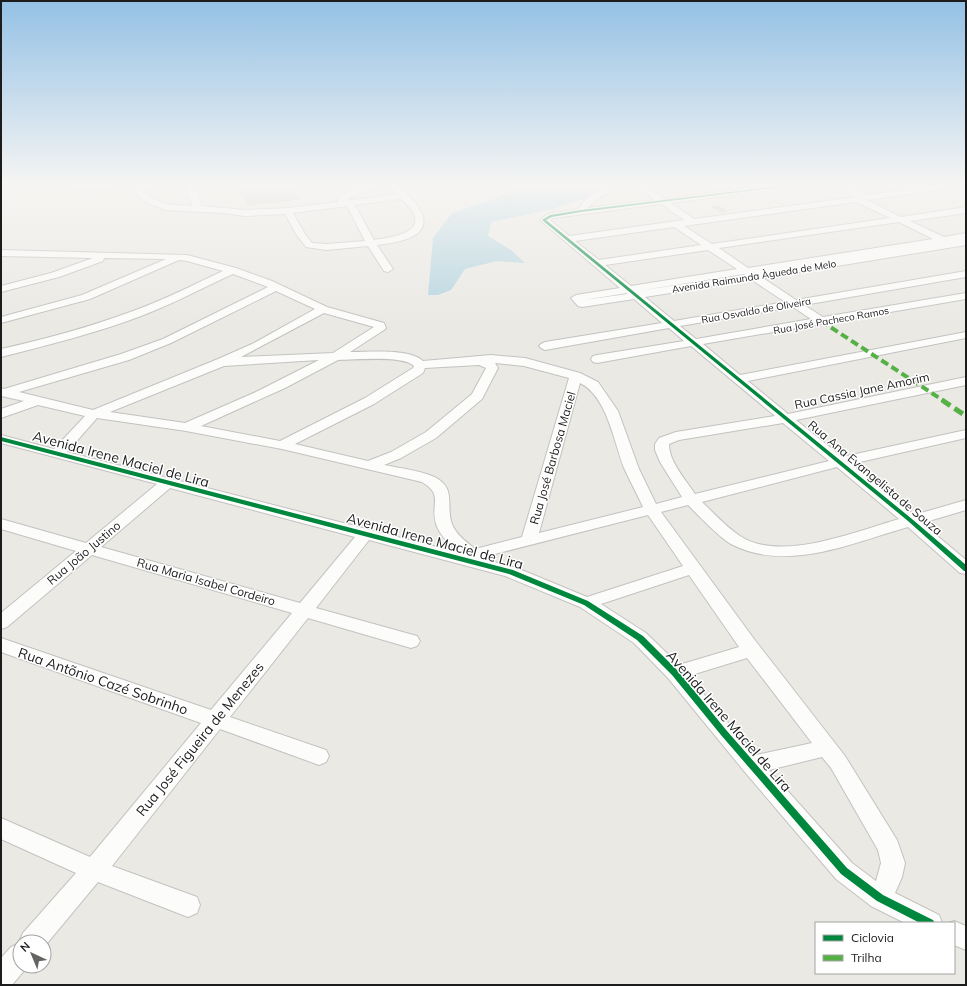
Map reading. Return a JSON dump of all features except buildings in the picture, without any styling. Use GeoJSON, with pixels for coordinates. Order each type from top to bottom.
{"type":"FeatureCollection","features":[{"type":"Feature","properties":{"kind":"street"},"geometry":{"type":"LineString","coordinates":[[301,232],[307,242],[314,246],[328,247],[401,239],[407,237],[413,232]]}},
{"type":"Feature","properties":{"kind":"street"},"geometry":{"type":"LineString","coordinates":[[364,232],[388,269]]}},
{"type":"Feature","properties":{"kind":"street","name":"Rua Ana Evangelista de Souza"},"geometry":{"type":"LineString","coordinates":[[558,232],[840,462],[966,569]]}},
{"type":"Feature","properties":{"kind":"street"},"geometry":{"type":"LineString","coordinates":[[567,239],[618,232]]}},
{"type":"Feature","properties":{"kind":"street"},"geometry":{"type":"LineString","coordinates":[[688,232],[821,322]]}},
{"type":"Feature","properties":{"kind":"street"},"geometry":{"type":"LineString","coordinates":[[597,263],[807,232]]}},
{"type":"Feature","properties":{"kind":"street"},"geometry":{"type":"LineString","coordinates":[[926,232],[966,251]]}},
{"type":"Feature","properties":{"kind":"street","name":"Avenida Raimunda Àgueda de Melo"},"geometry":{"type":"LineString","coordinates":[[633,293],[947,242],[966,236]]}},
{"type":"Feature","properties":{"kind":"street","name":"Avenida Raimunda Àgueda de Melo"},"geometry":{"type":"LineString","coordinates":[[947,242],[966,242]]}},
{"type":"Feature","properties":{"kind":"street"},"geometry":{"type":"LineString","coordinates":[[1,253],[35,255],[178,257],[196,260],[232,270],[276,286],[323,310],[381,326],[335,356],[240,405],[186,427]]}},
{"type":"Feature","properties":{"kind":"street"},"geometry":{"type":"LineString","coordinates":[[7,262],[35,255]]}},
{"type":"Feature","properties":{"kind":"street"},"geometry":{"type":"LineString","coordinates":[[1,289],[61,273],[109,256]]}},
{"type":"Feature","properties":{"kind":"street"},"geometry":{"type":"LineString","coordinates":[[1,320],[86,297],[178,257]]}},
{"type":"Feature","properties":{"kind":"street"},"geometry":{"type":"LineString","coordinates":[[1,353],[55,340],[138,313],[177,297],[232,270]]}},
{"type":"Feature","properties":{"kind":"street","name":"Rua Osvaldo de Oliveira"},"geometry":{"type":"LineString","coordinates":[[545,346],[966,274]]}},
{"type":"Feature","properties":{"kind":"street"},"geometry":{"type":"LineString","coordinates":[[2,393],[124,357],[160,343],[276,286]]}},
{"type":"Feature","properties":{"kind":"street","name":"Rua José Pacheco Ramos"},"geometry":{"type":"LineString","coordinates":[[597,359],[821,322],[966,296]]}},
{"type":"Feature","properties":{"kind":"street"},"geometry":{"type":"LineString","coordinates":[[58,454],[94,414],[222,362],[256,346],[323,310]]}},
{"type":"Feature","properties":{"kind":"street"},"geometry":{"type":"LineString","coordinates":[[738,379],[966,335]]}},
{"type":"Feature","properties":{"kind":"street"},"geometry":{"type":"LineString","coordinates":[[222,362],[335,356],[408,357],[414,359],[420,365],[487,365]]}},
{"type":"Feature","properties":{"kind":"street"},"geometry":{"type":"LineString","coordinates":[[368,466],[396,455],[431,434],[477,396],[487,365],[491,359],[525,362],[576,376],[594,385],[611,411],[632,469],[652,510],[751,650],[838,762],[889,847],[892,863],[890,876],[880,898]]}},
{"type":"Feature","properties":{"kind":"street"},"geometry":{"type":"LineString","coordinates":[[282,445],[323,426],[379,396],[419,370],[420,365]]}},
{"type":"Feature","properties":{"kind":"street","name":"Rua José Barbosa Maciel"},"geometry":{"type":"LineString","coordinates":[[529,541],[576,376]]}},
{"type":"Feature","properties":{"kind":"street","name":"Rua Cassia Jane Amorim"},"geometry":{"type":"LineString","coordinates":[[691,500],[667,462],[662,450],[662,444],[664,441],[676,436],[786,418],[966,381]]}},
{"type":"Feature","properties":{"kind":"street"},"geometry":{"type":"LineString","coordinates":[[2,393],[94,414],[186,427],[282,445],[416,476],[434,482],[442,491],[443,498],[441,514],[445,526],[466,557],[840,462],[966,434]]}},
{"type":"Feature","properties":{"kind":"street"},"geometry":{"type":"LineString","coordinates":[[1,414],[36,401]]}},
{"type":"Feature","properties":{"kind":"street","name":"Avenida Irene Maciel de Lira"},"geometry":{"type":"LineString","coordinates":[[1,439],[366,534],[466,557],[511,572],[586,603],[640,638],[675,674],[751,765],[844,871],[880,898],[928,922]]}},
{"type":"Feature","properties":{"kind":"street","name":"Rua João Justino"},"geometry":{"type":"LineString","coordinates":[[1,622],[167,483]]}},
{"type":"Feature","properties":{"kind":"street"},"geometry":{"type":"LineString","coordinates":[[691,500],[735,540],[759,550],[775,552],[800,551],[827,545],[966,505]]}},
{"type":"Feature","properties":{"kind":"street","name":"Rua Maria Isabel Cordeiro"},"geometry":{"type":"LineString","coordinates":[[1,524],[411,641]]}},
{"type":"Feature","properties":{"kind":"street","name":"Rua José Figueira de Menezes"},"geometry":{"type":"LineString","coordinates":[[39,934],[94,870],[366,534]]}},
{"type":"Feature","properties":{"kind":"street"},"geometry":{"type":"LineString","coordinates":[[586,603],[694,568]]}},
{"type":"Feature","properties":{"kind":"street","name":"Rua Antõnio Cazé Sobrinho"},"geometry":{"type":"LineString","coordinates":[[1,645],[319,756]]}},
{"type":"Feature","properties":{"kind":"street"},"geometry":{"type":"LineString","coordinates":[[675,674],[751,650]]}},
{"type":"Feature","properties":{"kind":"street"},"geometry":{"type":"LineString","coordinates":[[751,765],[827,748]]}},
{"type":"Feature","properties":{"kind":"street"},"geometry":{"type":"LineString","coordinates":[[1,828],[94,870],[188,905]]}},
{"type":"Feature","properties":{"kind":"street"},"geometry":{"type":"LineString","coordinates":[[955,933],[966,938]]}},
{"type":"Feature","properties":{"kind":"street"},"geometry":{"type":"LineString","coordinates":[[1,978],[12,965]]}},
{"type":"Feature","properties":{"kind":"water"},"geometry":{"type":"Polygon","coordinates":[[[438,232],[489,232],[488,236],[511,250],[525,263],[497,261],[465,269],[451,290],[438,295],[428,295],[433,238],[438,232]]]}},
{"type":"Feature","properties":{"kind":"marked path"},"geometry":{"type":"LineString","coordinates":[[821,321],[966,416]]}},
{"type":"Feature","properties":{"kind":"cycle path"},"geometry":{"type":"LineString","coordinates":[[559,232],[910,520],[966,569]]}},
{"type":"Feature","properties":{"kind":"cycle path"},"geometry":{"type":"LineString","coordinates":[[1,439],[511,572],[586,603],[640,638],[675,673],[724,733],[844,871],[880,898],[928,922]]}}]}
